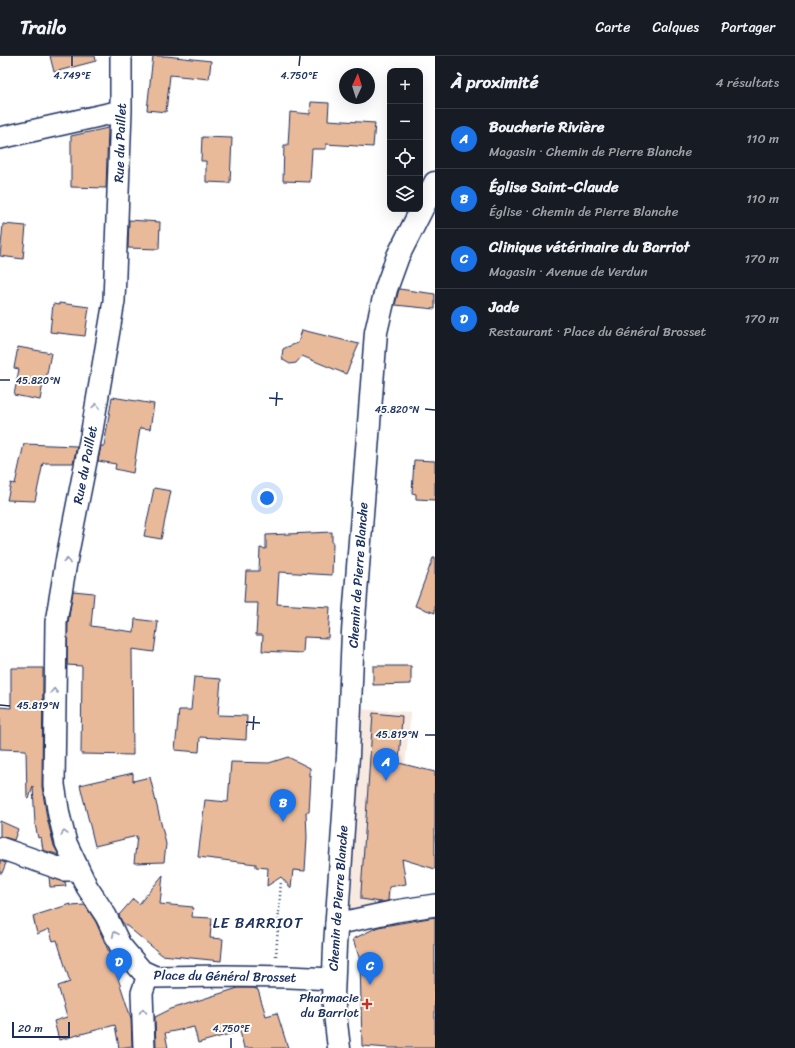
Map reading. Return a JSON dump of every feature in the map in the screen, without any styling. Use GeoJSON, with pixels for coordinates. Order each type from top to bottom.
{"type":"FeatureCollection","features":[{"type":"Feature","properties":{"kind":"street","name":"Rue du Paillet"},"geometry":{"type":"LineString","coordinates":[[78,870],[66,843],[54,785],[56,622],[67,557],[91,436],[114,301],[121,111],[121,56]]}},
{"type":"Feature","properties":{"kind":"street"},"geometry":{"type":"LineString","coordinates":[[0,138],[121,111]]}},
{"type":"Feature","properties":{"kind":"street","name":"Chemin de Pierre Blanche"},"geometry":{"type":"LineString","coordinates":[[339,1048],[333,997],[333,979],[348,756],[353,632],[376,332],[386,289],[398,256],[435,183]]}},
{"type":"Feature","properties":{"kind":"street"},"geometry":{"type":"LineString","coordinates":[[0,848],[64,870],[78,870]]}},
{"type":"Feature","properties":{"kind":"street","name":"Place du Général Brosset"},"geometry":{"type":"LineString","coordinates":[[78,870],[106,916],[120,945],[142,972],[148,975],[155,977],[225,976],[333,979]]}},
{"type":"Feature","properties":{"kind":"street"},"geometry":{"type":"LineString","coordinates":[[336,924],[396,911],[435,905]]}},
{"type":"Feature","properties":{"kind":"street"},"geometry":{"type":"LineString","coordinates":[[144,1048],[142,993],[148,975]]}},
{"type":"Feature","properties":{"kind":"path"},"geometry":{"type":"LineString","coordinates":[[275,961],[281,881]]}},
{"type":"Feature","properties":{"kind":"shaded area"},"geometry":{"type":"Polygon","coordinates":[[[356,709],[411,712],[389,907],[344,913],[356,709]]]}},
{"type":"Feature","properties":{"kind":"building"},"geometry":{"type":"Polygon","coordinates":[[[50,56],[95,56],[96,61],[54,72],[50,56]]]}},
{"type":"Feature","properties":{"kind":"building"},"geometry":{"type":"Polygon","coordinates":[[[153,56],[211,61],[209,79],[170,75],[166,112],[147,110],[153,56]]]}},
{"type":"Feature","properties":{"kind":"building"},"geometry":{"type":"Polygon","coordinates":[[[311,102],[329,103],[328,120],[375,123],[373,147],[326,144],[326,149],[312,149],[310,182],[283,181],[284,145],[288,145],[290,112],[310,114],[311,102]]]}},
{"type":"Feature","properties":{"kind":"building"},"geometry":{"type":"Polygon","coordinates":[[[108,128],[106,188],[71,187],[71,136],[108,128]]]}},
{"type":"Feature","properties":{"kind":"building"},"geometry":{"type":"Polygon","coordinates":[[[202,137],[232,138],[230,183],[206,182],[206,161],[201,161],[202,137]]]}},
{"type":"Feature","properties":{"kind":"building"},"geometry":{"type":"Polygon","coordinates":[[[129,220],[160,222],[159,249],[128,248],[129,220]]]}},
{"type":"Feature","properties":{"kind":"building"},"geometry":{"type":"Polygon","coordinates":[[[3,224],[26,226],[23,259],[0,256],[3,224]]]}},
{"type":"Feature","properties":{"kind":"building"},"geometry":{"type":"Polygon","coordinates":[[[399,289],[435,294],[435,309],[395,305],[399,289]]]}},
{"type":"Feature","properties":{"kind":"building"},"geometry":{"type":"Polygon","coordinates":[[[59,303],[89,307],[85,336],[50,332],[53,304],[59,305],[59,303]]]}},
{"type":"Feature","properties":{"kind":"building"},"geometry":{"type":"Polygon","coordinates":[[[302,330],[359,344],[346,374],[302,356],[296,363],[290,364],[283,360],[283,349],[298,343],[302,330]]]}},
{"type":"Feature","properties":{"kind":"building"},"geometry":{"type":"Polygon","coordinates":[[[18,347],[51,353],[40,400],[14,395],[19,369],[14,368],[18,347]]]}},
{"type":"Feature","properties":{"kind":"building"},"geometry":{"type":"Polygon","coordinates":[[[112,397],[154,404],[150,429],[140,428],[133,473],[115,469],[116,464],[98,461],[101,446],[104,446],[112,397]]]}},
{"type":"Feature","properties":{"kind":"building"},"geometry":{"type":"Polygon","coordinates":[[[24,444],[77,446],[73,463],[43,463],[35,501],[7,500],[11,483],[15,484],[24,444]]]}},
{"type":"Feature","properties":{"kind":"building"},"geometry":{"type":"Polygon","coordinates":[[[414,460],[435,461],[435,500],[416,499],[416,494],[412,493],[414,460]]]}},
{"type":"Feature","properties":{"kind":"building"},"geometry":{"type":"Polygon","coordinates":[[[154,488],[171,491],[161,539],[144,536],[154,488]]]}},
{"type":"Feature","properties":{"kind":"building"},"geometry":{"type":"Polygon","coordinates":[[[332,532],[332,575],[279,572],[277,604],[330,607],[328,638],[304,637],[303,653],[262,651],[263,635],[256,635],[258,603],[244,603],[246,571],[259,571],[260,548],[266,549],[266,535],[332,532]]]}},
{"type":"Feature","properties":{"kind":"building"},"geometry":{"type":"Polygon","coordinates":[[[433,558],[435,558],[435,613],[415,606],[433,558]]]}},
{"type":"Feature","properties":{"kind":"building"},"geometry":{"type":"Polygon","coordinates":[[[73,591],[94,593],[91,626],[134,632],[135,619],[158,622],[154,652],[132,649],[133,755],[81,754],[82,666],[67,665],[68,623],[73,591]]]}},
{"type":"Feature","properties":{"kind":"building"},"geometry":{"type":"Polygon","coordinates":[[[373,666],[411,666],[411,684],[373,685],[373,666]]]}},
{"type":"Feature","properties":{"kind":"building"},"geometry":{"type":"Polygon","coordinates":[[[11,668],[43,668],[42,787],[47,818],[54,846],[59,855],[43,850],[41,837],[38,838],[35,824],[33,786],[29,799],[27,798],[26,750],[0,749],[0,707],[11,708],[11,668]]]}},
{"type":"Feature","properties":{"kind":"building"},"geometry":{"type":"Polygon","coordinates":[[[194,677],[221,679],[218,715],[247,716],[246,740],[200,737],[199,752],[175,750],[179,710],[191,710],[194,677]]]}},
{"type":"Feature","properties":{"kind":"building"},"geometry":{"type":"Polygon","coordinates":[[[373,713],[402,716],[399,763],[435,772],[435,869],[402,859],[406,884],[389,887],[388,901],[381,902],[361,899],[373,713]]]}},
{"type":"Feature","properties":{"kind":"building"},"geometry":{"type":"Polygon","coordinates":[[[288,757],[310,768],[310,777],[311,776],[309,812],[306,812],[307,837],[305,871],[293,870],[291,888],[281,877],[267,886],[268,868],[256,867],[256,864],[198,857],[205,800],[228,802],[231,762],[269,763],[288,757]]]}},
{"type":"Feature","properties":{"kind":"building"},"geometry":{"type":"Polygon","coordinates":[[[133,773],[133,781],[150,777],[166,844],[164,862],[134,863],[137,836],[95,846],[80,785],[133,773]]]}},
{"type":"Feature","properties":{"kind":"building"},"geometry":{"type":"Polygon","coordinates":[[[0,821],[18,829],[14,840],[0,836],[0,821]]]}},
{"type":"Feature","properties":{"kind":"building"},"geometry":{"type":"Polygon","coordinates":[[[0,861],[6,863],[2,873],[0,873],[0,861]]]}},
{"type":"Feature","properties":{"kind":"building"},"geometry":{"type":"Polygon","coordinates":[[[163,875],[160,904],[193,907],[192,917],[212,918],[210,938],[223,939],[221,961],[162,955],[122,922],[119,915],[133,899],[139,904],[163,875]]]}},
{"type":"Feature","properties":{"kind":"building"},"geometry":{"type":"Polygon","coordinates":[[[49,877],[65,882],[66,886],[50,887],[49,877]]]}},
{"type":"Feature","properties":{"kind":"building"},"geometry":{"type":"Polygon","coordinates":[[[71,904],[71,906],[85,905],[96,922],[111,957],[131,1018],[132,1046],[119,1048],[115,1025],[59,1040],[54,1021],[67,1017],[58,986],[70,982],[57,940],[53,941],[49,929],[37,934],[33,916],[71,904]]]}},
{"type":"Feature","properties":{"kind":"building"},"geometry":{"type":"Polygon","coordinates":[[[435,917],[435,1048],[389,1048],[362,1046],[360,960],[353,939],[378,927],[435,917]]]}},
{"type":"Feature","properties":{"kind":"building"},"geometry":{"type":"Polygon","coordinates":[[[238,988],[254,988],[258,990],[266,1016],[277,1013],[288,1048],[244,1048],[240,1031],[198,1043],[194,1027],[165,1033],[168,1048],[156,1048],[155,1017],[171,1009],[238,988]]]}},
{"type":"Feature","properties":{"kind":"place","name":"Boucherie Rivière"},"geometry":{"type":"Point","coordinates":[386,781]}},
{"type":"Feature","properties":{"kind":"place","name":"Église Saint-Claude"},"geometry":{"type":"Point","coordinates":[283,822]}},
{"type":"Feature","properties":{"kind":"place","name":"Jade"},"geometry":{"type":"Point","coordinates":[119,981]}},
{"type":"Feature","properties":{"kind":"place","name":"Clinique vétérinaire du Barriot"},"geometry":{"type":"Point","coordinates":[370,985]}},
{"type":"Feature","properties":{"kind":"place","name":"Pharmacie du Barriot"},"geometry":{"type":"Point","coordinates":[367,1004]}},
{"type":"Feature","properties":{"kind":"district","name":"LE BARRIOT"},"geometry":{"type":"Point","coordinates":[258,923]}}]}
